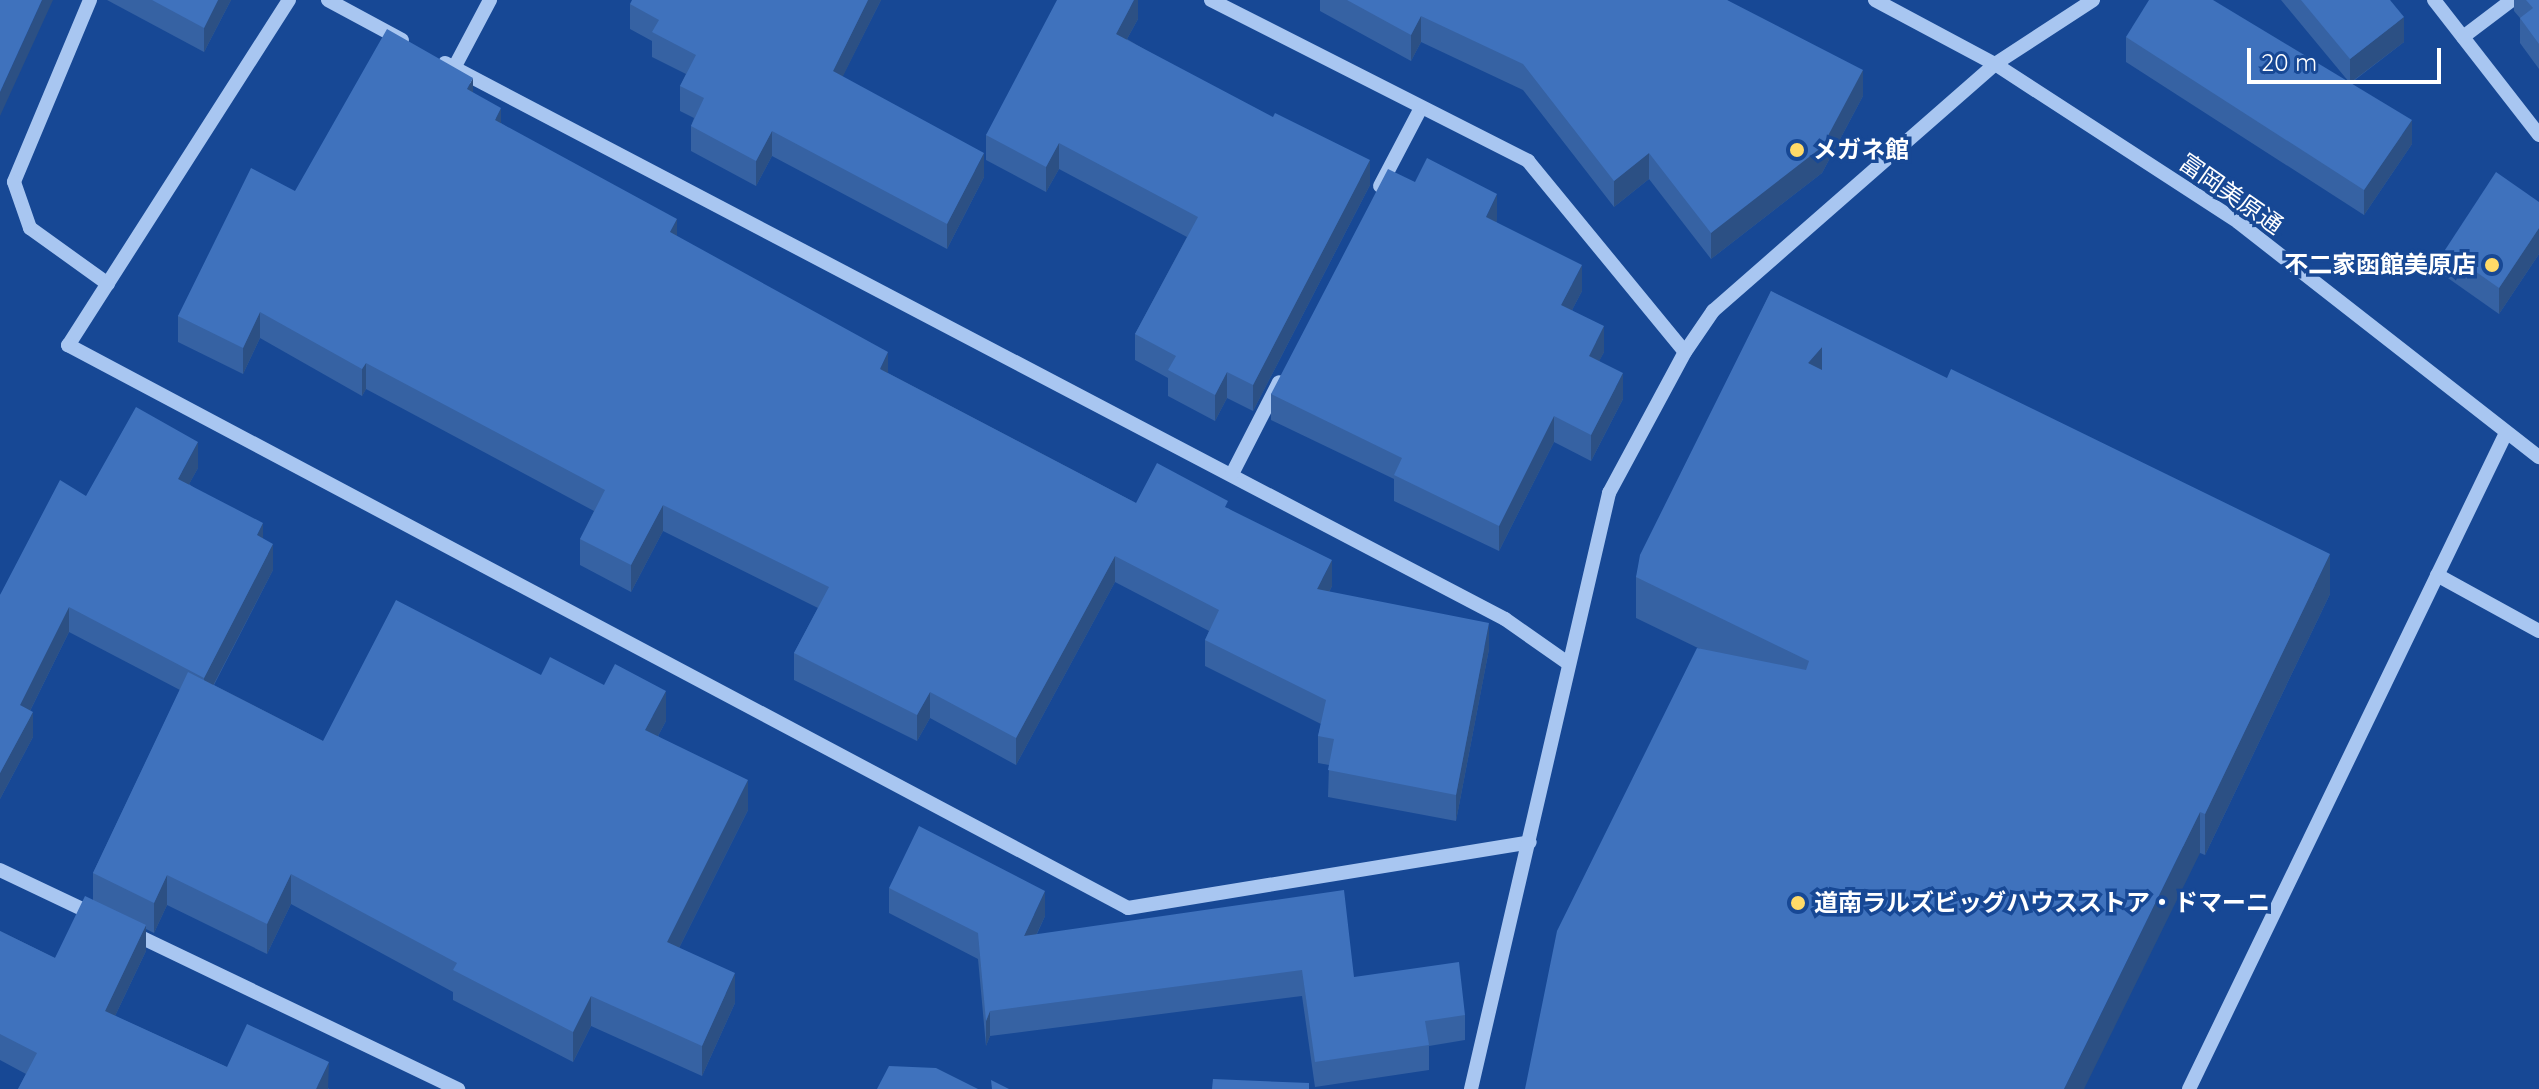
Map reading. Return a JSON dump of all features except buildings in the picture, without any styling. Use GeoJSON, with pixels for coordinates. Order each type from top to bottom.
{"type":"FeatureCollection","features":[{"type":"Feature","properties":{"kind":"street"},"geometry":{"type":"LineString","coordinates":[[90,0],[14,182],[30,228],[108,284]]}},
{"type":"Feature","properties":{"kind":"street"},"geometry":{"type":"LineString","coordinates":[[289,0],[68,345],[1128,908],[1530,842]]}},
{"type":"Feature","properties":{"kind":"street"},"geometry":{"type":"LineString","coordinates":[[328,0],[412,45]]}},
{"type":"Feature","properties":{"kind":"street"},"geometry":{"type":"LineString","coordinates":[[454,68],[490,0]]}},
{"type":"Feature","properties":{"kind":"street"},"geometry":{"type":"LineString","coordinates":[[1211,0],[1528,161],[1685,352]]}},
{"type":"Feature","properties":{"kind":"street","name":"富岡美原通"},"geometry":{"type":"LineString","coordinates":[[1875,0],[1995,64],[2238,222],[2539,457]]}},
{"type":"Feature","properties":{"kind":"street"},"geometry":{"type":"LineString","coordinates":[[1471,1089],[1609,493],[1685,352],[1713,311],[1995,64],[2093,0]]}},
{"type":"Feature","properties":{"kind":"street"},"geometry":{"type":"LineString","coordinates":[[2434,0],[2539,135]]}},
{"type":"Feature","properties":{"kind":"street"},"geometry":{"type":"LineString","coordinates":[[2463,37],[2512,0]]}},
{"type":"Feature","properties":{"kind":"street"},"geometry":{"type":"LineString","coordinates":[[426,53],[1505,619],[1569,664]]}},
{"type":"Feature","properties":{"kind":"street"},"geometry":{"type":"LineString","coordinates":[[1370,207],[1421,108]]}},
{"type":"Feature","properties":{"kind":"street"},"geometry":{"type":"LineString","coordinates":[[1232,474],[1290,361]]}},
{"type":"Feature","properties":{"kind":"street"},"geometry":{"type":"LineString","coordinates":[[2189,1089],[2506,433]]}},
{"type":"Feature","properties":{"kind":"street"},"geometry":{"type":"LineString","coordinates":[[2437,575],[2539,631]]}},
{"type":"Feature","properties":{"kind":"street"},"geometry":{"type":"LineString","coordinates":[[0,870],[458,1089]]}},
{"type":"Feature","properties":{"kind":"place","name":"メガネ館"},"geometry":{"type":"Point","coordinates":[1797,150]}},
{"type":"Feature","properties":{"kind":"place","name":"不二家函館美原店"},"geometry":{"type":"Point","coordinates":[2492,265]}},
{"type":"Feature","properties":{"kind":"place","name":"道南ラルズビッグハウスストア・ドマーニ"},"geometry":{"type":"Point","coordinates":[1798,903]}}]}
